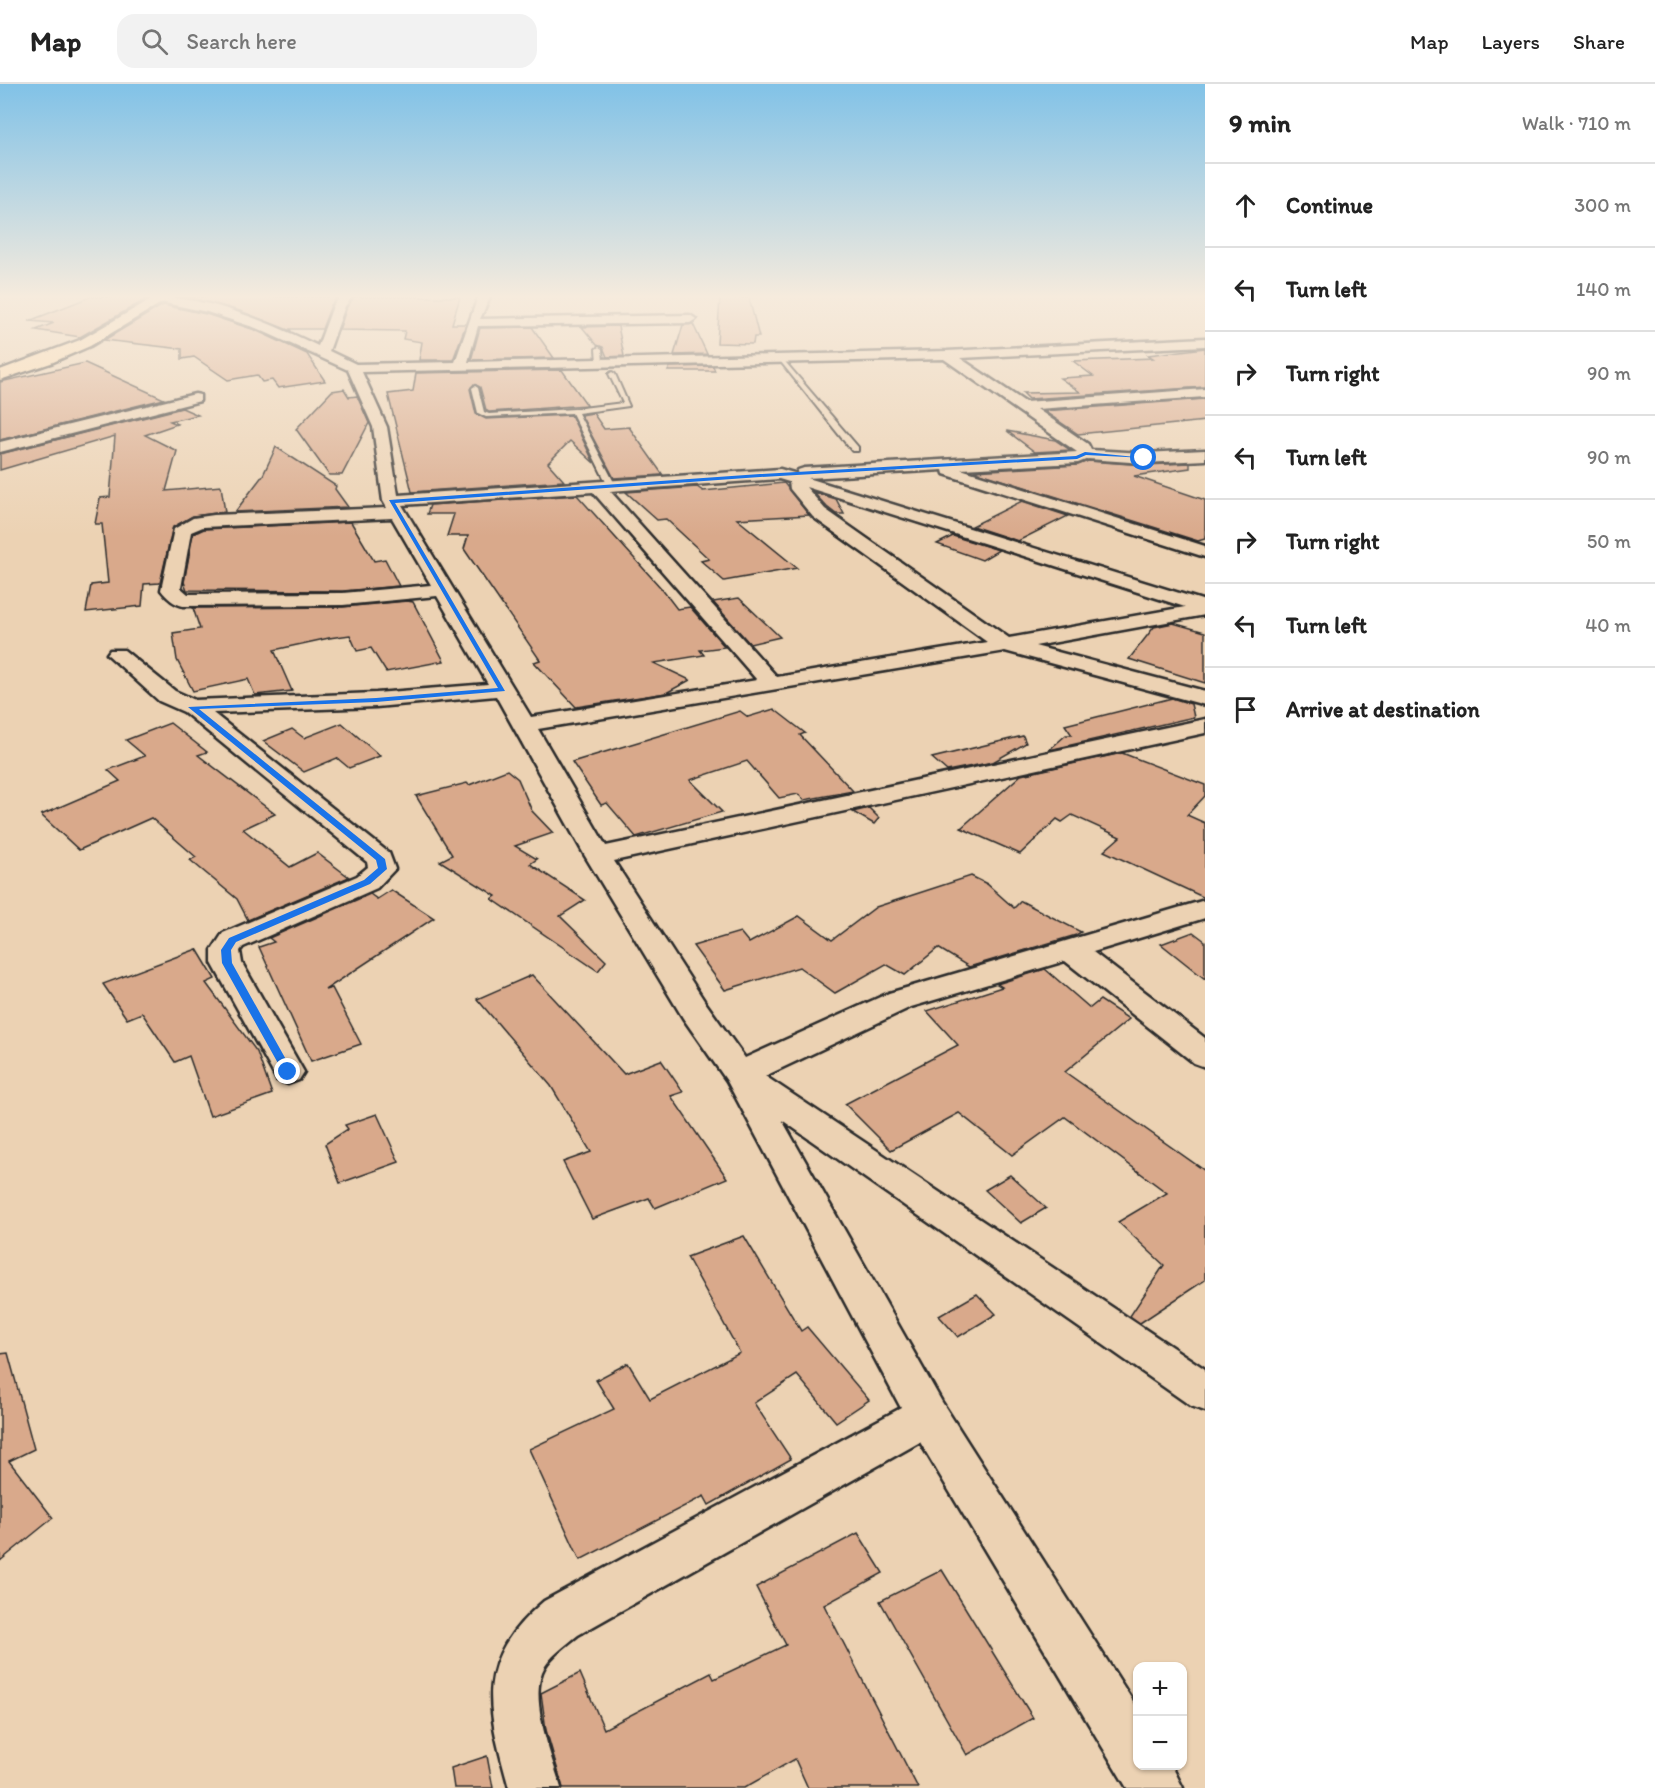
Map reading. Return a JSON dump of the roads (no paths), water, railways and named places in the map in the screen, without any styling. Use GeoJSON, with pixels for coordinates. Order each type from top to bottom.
{"type":"FeatureCollection","features":[{"type":"Feature","properties":{"kind":"street"},"geometry":{"type":"LineString","coordinates":[[357,377],[380,426],[395,507],[524,725],[598,856],[694,1010],[739,1074],[927,1416],[1133,1750]]}},
{"type":"Feature","properties":{"kind":"street"},"geometry":{"type":"LineString","coordinates":[[979,377],[1083,447],[1085,454]]}},
{"type":"Feature","properties":{"kind":"street"},"geometry":{"type":"LineString","coordinates":[[1022,406],[1205,393]]}},
{"type":"Feature","properties":{"kind":"street"},"geometry":{"type":"LineString","coordinates":[[0,447],[195,398]]}},
{"type":"Feature","properties":{"kind":"street"},"geometry":{"type":"LineString","coordinates":[[443,590],[343,599],[183,600],[171,590],[183,529],[189,525],[214,520],[395,507],[605,487],[1077,458],[1085,454],[1144,458],[1205,455]]}},
{"type":"Feature","properties":{"kind":"street"},"geometry":{"type":"LineString","coordinates":[[941,467],[990,486],[1205,552]]}},
{"type":"Feature","properties":{"kind":"street"},"geometry":{"type":"LineString","coordinates":[[789,477],[1205,608]]}},
{"type":"Feature","properties":{"kind":"street"},"geometry":{"type":"LineString","coordinates":[[789,477],[819,513],[1005,645],[1205,698]]}},
{"type":"Feature","properties":{"kind":"street"},"geometry":{"type":"LineString","coordinates":[[605,487],[771,684]]}},
{"type":"Feature","properties":{"kind":"street"},"geometry":{"type":"LineString","coordinates":[[524,725],[1005,645],[1205,608]]}},
{"type":"Feature","properties":{"kind":"street"},"geometry":{"type":"LineString","coordinates":[[117,654],[167,696],[192,707],[380,859],[382,869],[367,882],[233,940],[226,950],[227,963],[288,1072]]}},
{"type":"Feature","properties":{"kind":"street"},"geometry":{"type":"LineString","coordinates":[[192,707],[376,700],[502,689]]}},
{"type":"Feature","properties":{"kind":"street"},"geometry":{"type":"LineString","coordinates":[[598,856],[1205,726]]}},
{"type":"Feature","properties":{"kind":"street"},"geometry":{"type":"LineString","coordinates":[[739,1074],[900,1000],[1205,909]]}},
{"type":"Feature","properties":{"kind":"street"},"geometry":{"type":"LineString","coordinates":[[1071,950],[1205,1055]]}},
{"type":"Feature","properties":{"kind":"street"},"geometry":{"type":"LineString","coordinates":[[739,1074],[1205,1392]]}},
{"type":"Feature","properties":{"kind":"street"},"geometry":{"type":"LineString","coordinates":[[535,1788],[513,1694],[521,1661],[540,1637],[561,1618],[927,1416]]}},
{"type":"Feature","properties":{"kind":"street"},"geometry":{"type":"LineString","coordinates":[[1146,1770],[1157,1788]]}},
{"type":"Feature","properties":{"kind":"lane"},"geometry":{"type":"LineString","coordinates":[[475,388],[483,415],[621,407],[629,403],[613,377]]}},
{"type":"Feature","properties":{"kind":"lane"},"geometry":{"type":"LineString","coordinates":[[794,377],[855,449]]}},
{"type":"Feature","properties":{"kind":"lane"},"geometry":{"type":"LineString","coordinates":[[574,411],[605,487]]}}]}
